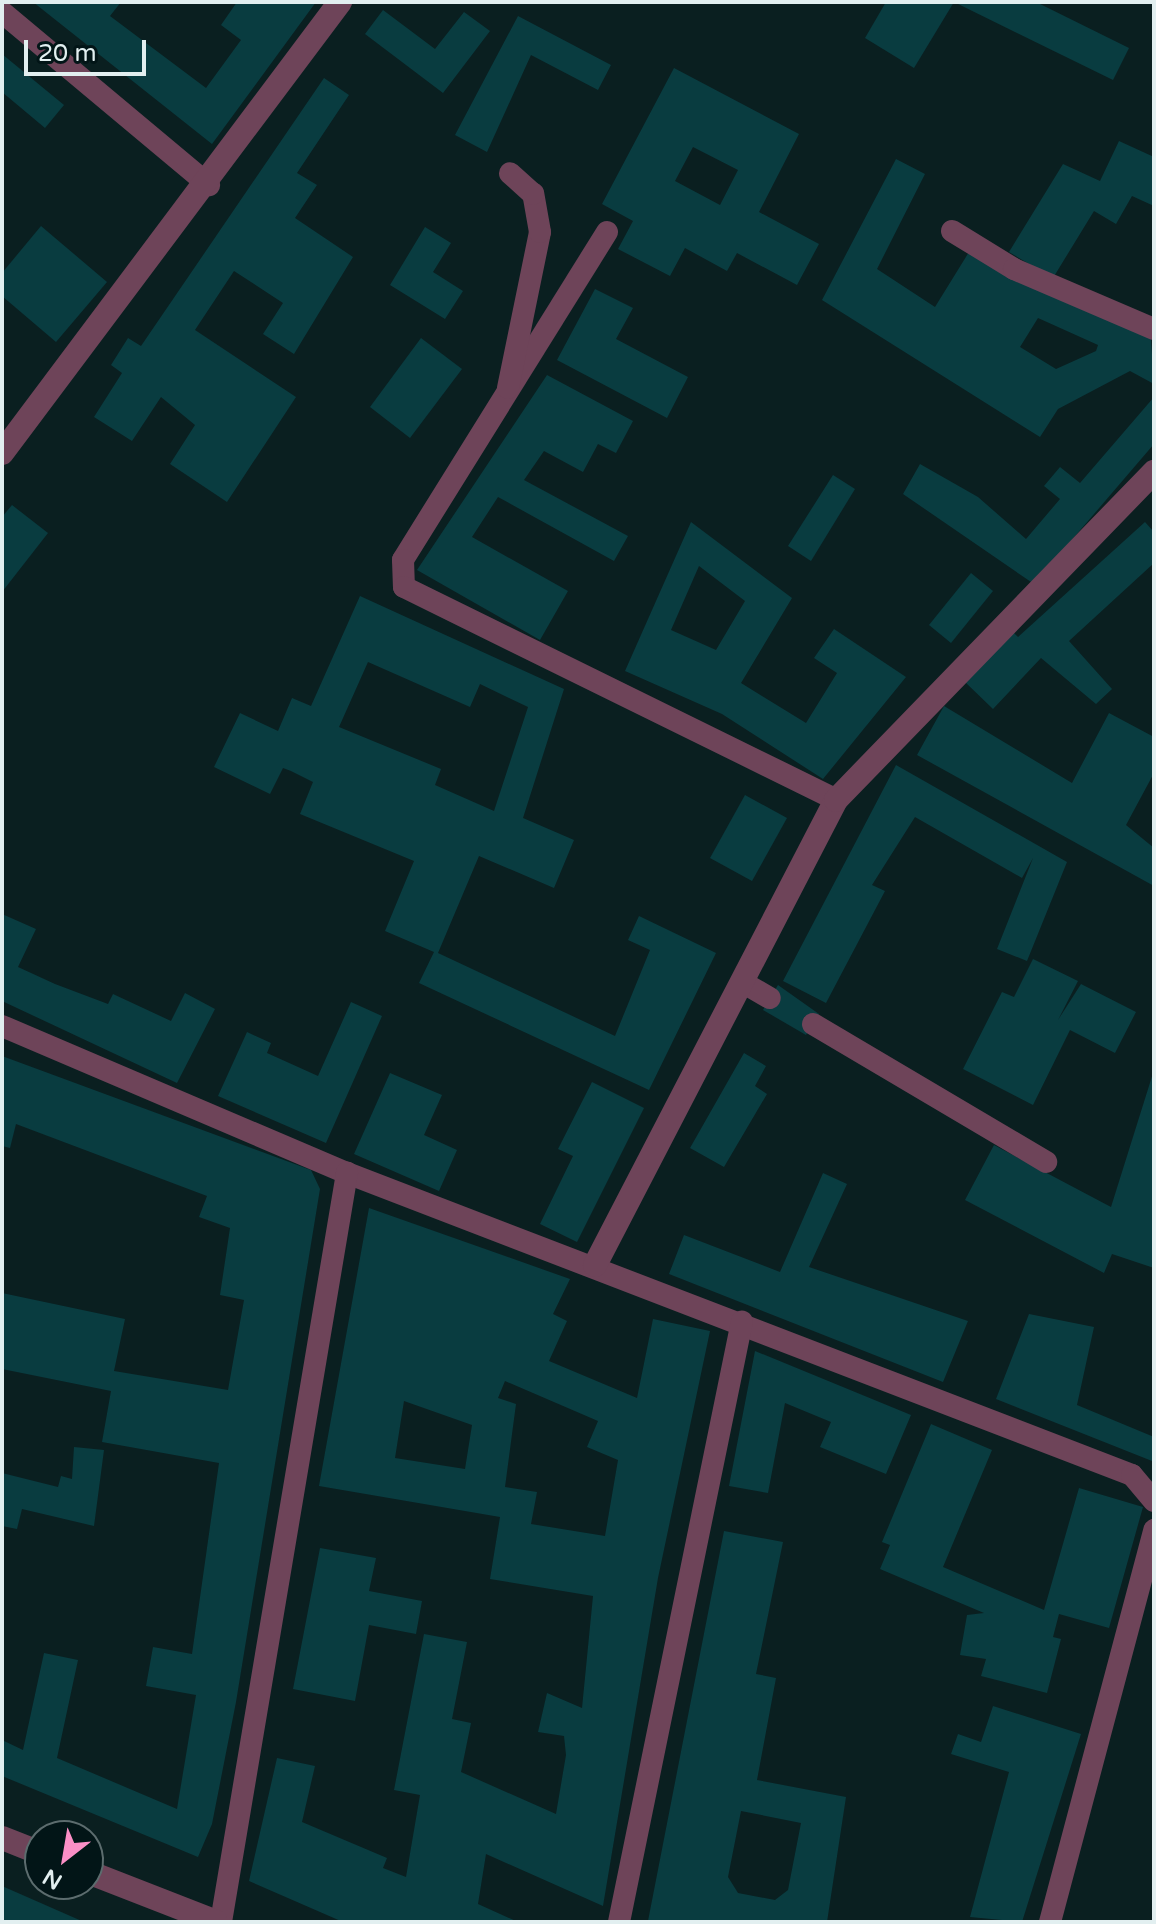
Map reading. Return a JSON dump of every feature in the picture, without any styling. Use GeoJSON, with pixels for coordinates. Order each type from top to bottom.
{"type":"FeatureCollection","features":[{"type":"Feature","properties":{"kind":"street"},"geometry":{"type":"LineString","coordinates":[[2,453],[209,185],[340,2]]}},
{"type":"Feature","properties":{"kind":"street"},"geometry":{"type":"LineString","coordinates":[[595,1265],[836,800],[1154,472]]}},
{"type":"Feature","properties":{"kind":"street"},"geometry":{"type":"LineString","coordinates":[[2,1838],[24,1847]]}},
{"type":"Feature","properties":{"kind":"street"},"geometry":{"type":"LineString","coordinates":[[104,1878],[218,1922]]}},
{"type":"Feature","properties":{"kind":"lane"},"geometry":{"type":"LineString","coordinates":[[2,12],[209,185]]}},
{"type":"Feature","properties":{"kind":"lane"},"geometry":{"type":"LineString","coordinates":[[505,405],[540,232],[533,194],[510,173]]}},
{"type":"Feature","properties":{"kind":"lane"},"geometry":{"type":"LineString","coordinates":[[952,231],[1014,269],[1154,329]]}},
{"type":"Feature","properties":{"kind":"lane"},"geometry":{"type":"LineString","coordinates":[[607,232],[505,405],[403,560],[404,587],[836,800]]}},
{"type":"Feature","properties":{"kind":"lane"},"geometry":{"type":"LineString","coordinates":[[742,982],[770,998]]}},
{"type":"Feature","properties":{"kind":"lane"},"geometry":{"type":"LineString","coordinates":[[813,1024],[1046,1162]]}},
{"type":"Feature","properties":{"kind":"lane"},"geometry":{"type":"LineString","coordinates":[[2,1026],[347,1173],[742,1321],[1132,1475],[1154,1501]]}},
{"type":"Feature","properties":{"kind":"lane"},"geometry":{"type":"LineString","coordinates":[[218,1922],[347,1173]]}},
{"type":"Feature","properties":{"kind":"lane"},"geometry":{"type":"LineString","coordinates":[[619,1922],[742,1321]]}},
{"type":"Feature","properties":{"kind":"lane"},"geometry":{"type":"LineString","coordinates":[[1050,1922],[1154,1530]]}},
{"type":"Feature","properties":{"kind":"building"},"geometry":{"type":"Polygon","coordinates":[[[33,2],[121,2],[110,16],[206,88],[241,40],[221,25],[237,2],[316,2],[212,144],[33,2]]]}},
{"type":"Feature","properties":{"kind":"building"},"geometry":{"type":"Polygon","coordinates":[[[886,2],[954,2],[914,68],[865,38],[886,2]]]}},
{"type":"Feature","properties":{"kind":"building"},"geometry":{"type":"Polygon","coordinates":[[[954,2],[1036,2],[1129,48],[1113,80],[954,2]]]}},
{"type":"Feature","properties":{"kind":"building"},"geometry":{"type":"Polygon","coordinates":[[[383,10],[435,49],[464,12],[490,31],[443,93],[365,34],[383,10]]]}},
{"type":"Feature","properties":{"kind":"building"},"geometry":{"type":"Polygon","coordinates":[[[518,16],[611,65],[598,90],[531,55],[487,152],[455,135],[518,16]]]}},
{"type":"Feature","properties":{"kind":"building"},"geometry":{"type":"Polygon","coordinates":[[[2,54],[64,105],[45,128],[2,92],[2,54]]]}},
{"type":"Feature","properties":{"kind":"building"},"geometry":{"type":"Polygon","coordinates":[[[674,68],[799,134],[759,212],[819,244],[797,285],[737,253],[727,271],[685,248],[670,276],[618,249],[633,221],[602,204],[674,68]],[[693,147],[675,181],[720,205],[738,170],[693,147]]]}},
{"type":"Feature","properties":{"kind":"building"},"geometry":{"type":"Polygon","coordinates":[[[324,78],[349,95],[297,173],[317,185],[295,218],[353,257],[294,354],[263,334],[283,303],[234,271],[195,330],[296,397],[227,502],[170,464],[195,425],[161,397],[132,441],[94,417],[122,373],[111,365],[128,338],[141,346],[324,78]]]}},
{"type":"Feature","properties":{"kind":"building"},"geometry":{"type":"Polygon","coordinates":[[[1119,141],[1154,157],[1154,206],[1132,196],[1116,224],[1094,211],[1053,278],[1009,252],[1063,164],[1100,181],[1119,141]]]}},
{"type":"Feature","properties":{"kind":"building"},"geometry":{"type":"Polygon","coordinates":[[[896,159],[925,174],[877,269],[935,307],[969,252],[1151,339],[1154,384],[1130,371],[1058,409],[1040,437],[822,300],[896,159]],[[1038,318],[1020,347],[1056,369],[1096,351],[1098,345],[1038,318]]]}},
{"type":"Feature","properties":{"kind":"building"},"geometry":{"type":"Polygon","coordinates":[[[41,226],[107,282],[56,342],[2,296],[2,273],[41,226]]]}},
{"type":"Feature","properties":{"kind":"building"},"geometry":{"type":"Polygon","coordinates":[[[425,227],[451,243],[433,272],[463,291],[445,319],[390,285],[425,227]]]}},
{"type":"Feature","properties":{"kind":"building"},"geometry":{"type":"Polygon","coordinates":[[[595,289],[633,308],[616,339],[688,377],[667,418],[557,360],[595,289]]]}},
{"type":"Feature","properties":{"kind":"building"},"geometry":{"type":"Polygon","coordinates":[[[421,338],[462,369],[410,438],[370,407],[421,338]]]}},
{"type":"Feature","properties":{"kind":"building"},"geometry":{"type":"Polygon","coordinates":[[[547,375],[633,421],[616,453],[598,444],[583,472],[544,451],[524,480],[628,536],[614,561],[498,497],[472,537],[568,591],[540,640],[417,570],[547,375]]]}},
{"type":"Feature","properties":{"kind":"building"},"geometry":{"type":"Polygon","coordinates":[[[1154,397],[1154,444],[1034,584],[903,494],[920,464],[978,497],[1026,539],[1060,499],[1044,486],[1060,467],[1080,483],[1154,397]]]}},
{"type":"Feature","properties":{"kind":"building"},"geometry":{"type":"Polygon","coordinates":[[[833,475],[855,489],[811,561],[788,546],[833,475]]]}},
{"type":"Feature","properties":{"kind":"building"},"geometry":{"type":"Polygon","coordinates":[[[12,505],[48,533],[2,592],[2,517],[12,505]]]}},
{"type":"Feature","properties":{"kind":"building"},"geometry":{"type":"Polygon","coordinates":[[[691,522],[792,598],[741,683],[806,723],[837,673],[814,658],[834,629],[906,677],[823,779],[722,714],[625,671],[691,522]],[[699,566],[671,630],[716,650],[745,601],[699,566]]]}},
{"type":"Feature","properties":{"kind":"building"},"geometry":{"type":"Polygon","coordinates":[[[1145,522],[1154,532],[1154,563],[1069,641],[1112,689],[1096,704],[1041,658],[993,709],[965,682],[1013,632],[1018,637],[1145,522]]]}},
{"type":"Feature","properties":{"kind":"building"},"geometry":{"type":"Polygon","coordinates":[[[971,573],[993,591],[951,643],[929,625],[971,573]]]}},
{"type":"Feature","properties":{"kind":"building"},"geometry":{"type":"Polygon","coordinates":[[[360,596],[564,689],[523,818],[574,840],[554,888],[479,856],[438,953],[615,1036],[650,950],[628,940],[639,916],[716,953],[649,1090],[419,983],[434,952],[385,931],[414,861],[300,814],[313,782],[291,771],[283,768],[270,794],[214,767],[240,713],[278,731],[292,698],[311,706],[360,596]],[[368,662],[339,727],[441,769],[435,785],[494,811],[528,707],[480,684],[470,707],[368,662]]]}},
{"type":"Feature","properties":{"kind":"building"},"geometry":{"type":"Polygon","coordinates":[[[944,706],[1072,783],[1109,713],[1154,737],[1154,773],[1126,825],[1154,848],[1154,886],[917,755],[944,706]]]}},
{"type":"Feature","properties":{"kind":"building"},"geometry":{"type":"Polygon","coordinates":[[[896,765],[1067,862],[1027,961],[997,949],[1033,858],[1022,878],[915,817],[872,885],[885,891],[826,1003],[783,981],[896,765]]]}},
{"type":"Feature","properties":{"kind":"building"},"geometry":{"type":"Polygon","coordinates":[[[745,795],[787,818],[752,881],[710,858],[745,795]]]}},
{"type":"Feature","properties":{"kind":"building"},"geometry":{"type":"Polygon","coordinates":[[[2,914],[36,929],[18,967],[55,984],[108,1004],[113,994],[171,1021],[185,993],[215,1009],[177,1083],[2,1001],[2,914]]]}},
{"type":"Feature","properties":{"kind":"building"},"geometry":{"type":"Polygon","coordinates":[[[1033,959],[1078,981],[1058,1020],[1081,984],[1136,1012],[1115,1053],[1070,1030],[1033,1105],[963,1069],[1002,992],[1014,997],[1033,959]]]}},
{"type":"Feature","properties":{"kind":"building"},"geometry":{"type":"Polygon","coordinates":[[[778,985],[819,1014],[806,1035],[763,1010],[778,985]]]}},
{"type":"Feature","properties":{"kind":"building"},"geometry":{"type":"Polygon","coordinates":[[[351,1002],[382,1016],[326,1143],[218,1096],[247,1032],[271,1043],[267,1053],[318,1076],[351,1002]]]}},
{"type":"Feature","properties":{"kind":"building"},"geometry":{"type":"Polygon","coordinates":[[[744,1053],[766,1066],[755,1086],[767,1094],[724,1167],[690,1148],[744,1053]]]}},
{"type":"Feature","properties":{"kind":"building"},"geometry":{"type":"Polygon","coordinates":[[[2,1056],[311,1170],[320,1189],[236,1702],[212,1824],[198,1857],[2,1776],[2,1740],[23,1750],[44,1653],[78,1660],[57,1758],[177,1809],[196,1695],[146,1686],[153,1647],[192,1654],[219,1463],[102,1442],[111,1391],[2,1369],[2,1293],[125,1319],[114,1371],[228,1390],[244,1300],[220,1295],[230,1228],[199,1217],[207,1196],[16,1124],[10,1148],[2,1146],[2,1056]]]}},
{"type":"Feature","properties":{"kind":"building"},"geometry":{"type":"Polygon","coordinates":[[[1154,1070],[1154,1268],[1112,1254],[1104,1273],[965,1200],[994,1145],[1111,1207],[1154,1070]]]}},
{"type":"Feature","properties":{"kind":"building"},"geometry":{"type":"Polygon","coordinates":[[[390,1073],[442,1095],[424,1135],[457,1150],[439,1191],[354,1154],[390,1073]]]}},
{"type":"Feature","properties":{"kind":"building"},"geometry":{"type":"Polygon","coordinates":[[[592,1082],[644,1108],[577,1242],[540,1224],[573,1156],[558,1149],[592,1082]]]}},
{"type":"Feature","properties":{"kind":"building"},"geometry":{"type":"Polygon","coordinates":[[[823,1173],[847,1184],[809,1267],[968,1321],[943,1382],[669,1274],[684,1235],[780,1272],[823,1173]]]}},
{"type":"Feature","properties":{"kind":"building"},"geometry":{"type":"Polygon","coordinates":[[[369,1208],[570,1279],[553,1314],[567,1321],[549,1361],[637,1398],[653,1319],[710,1331],[658,1578],[603,1906],[486,1854],[478,1904],[518,1922],[343,1922],[249,1881],[277,1758],[315,1766],[302,1822],[387,1858],[383,1868],[406,1877],[420,1795],[394,1790],[424,1634],[467,1642],[452,1719],[471,1723],[461,1772],[556,1814],[566,1755],[564,1736],[538,1732],[547,1693],[582,1708],[593,1596],[490,1579],[500,1517],[319,1486],[369,1208]],[[505,1381],[498,1398],[516,1404],[505,1487],[537,1492],[531,1524],[605,1536],[618,1460],[587,1447],[598,1421],[505,1381]],[[404,1401],[395,1458],[465,1469],[472,1425],[404,1401]]]}},
{"type":"Feature","properties":{"kind":"building"},"geometry":{"type":"Polygon","coordinates":[[[1029,1314],[1094,1327],[1077,1405],[1154,1437],[1154,1469],[1152,1461],[996,1399],[1029,1314]]]}},
{"type":"Feature","properties":{"kind":"building"},"geometry":{"type":"Polygon","coordinates":[[[755,1351],[911,1415],[886,1474],[820,1447],[831,1422],[785,1403],[768,1493],[729,1486],[755,1351]]]}},
{"type":"Feature","properties":{"kind":"building"},"geometry":{"type":"Polygon","coordinates":[[[931,1424],[992,1450],[943,1567],[1044,1610],[1079,1488],[1143,1507],[1109,1628],[1059,1614],[1053,1637],[1061,1639],[1047,1693],[981,1676],[986,1659],[960,1655],[967,1615],[984,1613],[880,1569],[890,1545],[882,1542],[931,1424]]]}},
{"type":"Feature","properties":{"kind":"building"},"geometry":{"type":"Polygon","coordinates":[[[74,1447],[104,1450],[94,1526],[22,1509],[17,1529],[2,1526],[2,1473],[58,1487],[61,1476],[72,1479],[74,1447]]]}},
{"type":"Feature","properties":{"kind":"building"},"geometry":{"type":"Polygon","coordinates":[[[724,1531],[783,1542],[756,1674],[776,1678],[757,1780],[846,1797],[827,1922],[648,1921],[724,1531]],[[741,1811],[728,1877],[738,1893],[775,1900],[788,1890],[801,1823],[741,1811]]]}},
{"type":"Feature","properties":{"kind":"building"},"geometry":{"type":"Polygon","coordinates":[[[320,1548],[376,1558],[369,1591],[422,1601],[416,1634],[369,1625],[355,1701],[293,1689],[320,1548]]]}},
{"type":"Feature","properties":{"kind":"building"},"geometry":{"type":"Polygon","coordinates":[[[993,1706],[1081,1734],[1022,1922],[970,1917],[1009,1772],[951,1754],[958,1734],[981,1742],[993,1706]]]}},
{"type":"Feature","properties":{"kind":"building"},"geometry":{"type":"Polygon","coordinates":[[[2,1886],[24,1896],[24,1900],[34,1900],[84,1922],[2,1922],[2,1886]]]}}]}
